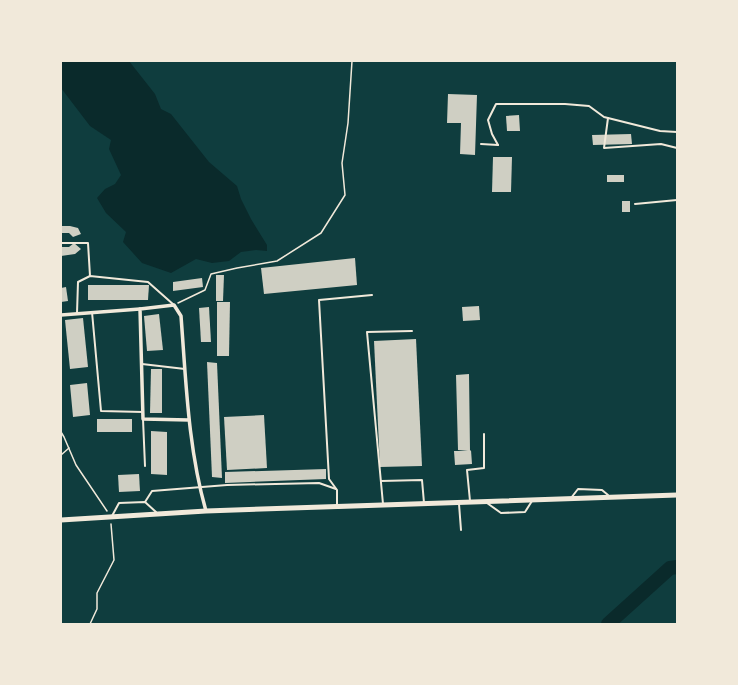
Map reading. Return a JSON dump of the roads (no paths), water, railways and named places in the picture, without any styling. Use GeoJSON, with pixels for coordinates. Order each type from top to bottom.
{"type":"FeatureCollection","features":[{"type":"Feature","properties":{"kind":"main road"},"geometry":{"type":"LineString","coordinates":[[61,520],[206,511],[677,495]]}},
{"type":"Feature","properties":{"kind":"street"},"geometry":{"type":"LineString","coordinates":[[61,315],[174,305],[181,316],[189,420],[199,488],[206,511]]}},
{"type":"Feature","properties":{"kind":"street"},"geometry":{"type":"LineString","coordinates":[[140,309],[143,419],[189,420]]}},
{"type":"Feature","properties":{"kind":"lane"},"geometry":{"type":"LineString","coordinates":[[481,144],[498,145],[492,134],[488,120],[496,104],[565,104],[589,106],[604,117],[653,129],[677,132]]}},
{"type":"Feature","properties":{"kind":"lane"},"geometry":{"type":"LineString","coordinates":[[608,118],[604,148],[661,144],[677,148]]}},
{"type":"Feature","properties":{"kind":"lane"},"geometry":{"type":"LineString","coordinates":[[635,204],[677,200]]}},
{"type":"Feature","properties":{"kind":"lane"},"geometry":{"type":"LineString","coordinates":[[61,243],[88,242],[90,276]]}},
{"type":"Feature","properties":{"kind":"lane"},"geometry":{"type":"LineString","coordinates":[[77,313],[78,282],[90,276],[148,282],[174,305]]}},
{"type":"Feature","properties":{"kind":"lane"},"geometry":{"type":"LineString","coordinates":[[337,507],[337,490],[329,479],[319,300],[372,295]]}},
{"type":"Feature","properties":{"kind":"lane"},"geometry":{"type":"LineString","coordinates":[[92,312],[101,410],[143,412]]}},
{"type":"Feature","properties":{"kind":"lane"},"geometry":{"type":"LineString","coordinates":[[383,505],[367,332],[412,330]]}},
{"type":"Feature","properties":{"kind":"lane"},"geometry":{"type":"LineString","coordinates":[[142,364],[185,369]]}},
{"type":"Feature","properties":{"kind":"lane"},"geometry":{"type":"LineString","coordinates":[[143,419],[145,466]]}},
{"type":"Feature","properties":{"kind":"lane"},"geometry":{"type":"LineString","coordinates":[[470,502],[467,470],[484,468],[484,434]]}},
{"type":"Feature","properties":{"kind":"lane"},"geometry":{"type":"LineString","coordinates":[[381,481],[422,480],[424,504]]}},
{"type":"Feature","properties":{"kind":"lane"},"geometry":{"type":"LineString","coordinates":[[145,502],[152,491],[227,485],[319,483],[337,490]]}},
{"type":"Feature","properties":{"kind":"lane"},"geometry":{"type":"LineString","coordinates":[[571,499],[578,489],[602,490],[610,498]]}},
{"type":"Feature","properties":{"kind":"lane"},"geometry":{"type":"LineString","coordinates":[[486,502],[501,513],[525,512],[533,500]]}},
{"type":"Feature","properties":{"kind":"lane"},"geometry":{"type":"LineString","coordinates":[[111,518],[119,503],[145,502],[158,514]]}},
{"type":"Feature","properties":{"kind":"lane"},"geometry":{"type":"LineString","coordinates":[[459,503],[461,530]]}},
{"type":"Feature","properties":{"kind":"water"},"geometry":{"type":"Polygon","coordinates":[[[61,61],[129,61],[155,94],[161,109],[171,114],[209,162],[237,186],[241,199],[251,219],[267,245],[267,251],[256,250],[241,252],[229,261],[212,263],[196,259],[171,273],[142,263],[123,242],[126,232],[106,213],[97,198],[105,189],[115,184],[121,175],[109,149],[111,140],[90,126],[61,88],[61,61]]]}},
{"type":"Feature","properties":{"kind":"waterway"},"geometry":{"type":"LineString","coordinates":[[608,624],[670,568],[677,567]]}}]}
